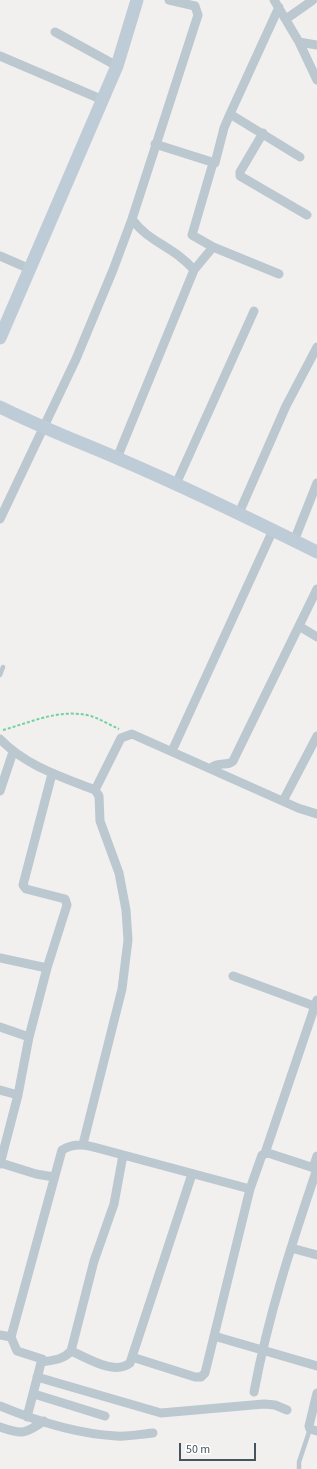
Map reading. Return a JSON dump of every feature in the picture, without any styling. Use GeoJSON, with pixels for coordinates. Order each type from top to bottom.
{"type":"FeatureCollection","features":[{"type":"Feature","properties":{"kind":"main road"},"geometry":{"type":"LineString","coordinates":[[0,338],[117,66],[137,0]]}},
{"type":"Feature","properties":{"kind":"main road"},"geometry":{"type":"LineString","coordinates":[[0,407],[44,428],[176,484],[239,513],[317,552]]}},
{"type":"Feature","properties":{"kind":"street"},"geometry":{"type":"LineString","coordinates":[[0,519],[44,428],[100,304],[132,219],[155,144],[198,15],[195,6],[192,4],[169,0]]}},
{"type":"Feature","properties":{"kind":"street"},"geometry":{"type":"LineString","coordinates":[[286,19],[313,0]]}},
{"type":"Feature","properties":{"kind":"street"},"geometry":{"type":"LineString","coordinates":[[276,4],[299,42],[317,80]]}},
{"type":"Feature","properties":{"kind":"street"},"geometry":{"type":"LineString","coordinates":[[276,4],[224,128],[216,161],[213,163],[192,235],[213,247],[279,274]]}},
{"type":"Feature","properties":{"kind":"street"},"geometry":{"type":"LineString","coordinates":[[55,32],[117,66]]}},
{"type":"Feature","properties":{"kind":"street"},"geometry":{"type":"LineString","coordinates":[[299,42],[317,45]]}},
{"type":"Feature","properties":{"kind":"street"},"geometry":{"type":"LineString","coordinates":[[0,56],[103,100]]}},
{"type":"Feature","properties":{"kind":"street"},"geometry":{"type":"LineString","coordinates":[[230,114],[300,157]]}},
{"type":"Feature","properties":{"kind":"street"},"geometry":{"type":"LineString","coordinates":[[263,133],[240,172],[240,176],[307,215]]}},
{"type":"Feature","properties":{"kind":"street"},"geometry":{"type":"LineString","coordinates":[[155,144],[213,163]]}},
{"type":"Feature","properties":{"kind":"street"},"geometry":{"type":"LineString","coordinates":[[132,219],[139,229],[181,255],[194,270]]}},
{"type":"Feature","properties":{"kind":"street"},"geometry":{"type":"LineString","coordinates":[[117,458],[194,270],[213,247]]}},
{"type":"Feature","properties":{"kind":"street"},"geometry":{"type":"LineString","coordinates":[[0,256],[30,269]]}},
{"type":"Feature","properties":{"kind":"street"},"geometry":{"type":"LineString","coordinates":[[176,484],[254,311]]}},
{"type":"Feature","properties":{"kind":"street"},"geometry":{"type":"LineString","coordinates":[[239,513],[286,406],[317,347]]}},
{"type":"Feature","properties":{"kind":"street"},"geometry":{"type":"LineString","coordinates":[[294,541],[317,483]]}},
{"type":"Feature","properties":{"kind":"street"},"geometry":{"type":"LineString","coordinates":[[172,751],[273,530]]}},
{"type":"Feature","properties":{"kind":"street"},"geometry":{"type":"LineString","coordinates":[[211,768],[216,764],[228,764],[234,761],[317,589]]}},
{"type":"Feature","properties":{"kind":"street"},"geometry":{"type":"LineString","coordinates":[[299,626],[317,637]]}},
{"type":"Feature","properties":{"kind":"street"},"geometry":{"type":"LineString","coordinates":[[95,790],[121,738],[132,734],[283,801],[317,814]]}},
{"type":"Feature","properties":{"kind":"street"},"geometry":{"type":"LineString","coordinates":[[283,801],[317,736]]}},
{"type":"Feature","properties":{"kind":"street"},"geometry":{"type":"LineString","coordinates":[[0,739],[13,752],[52,774],[95,790],[99,796],[100,821],[119,873],[126,910],[128,940],[122,989],[83,1144]]}},
{"type":"Feature","properties":{"kind":"street"},"geometry":{"type":"LineString","coordinates":[[0,791],[13,752]]}},
{"type":"Feature","properties":{"kind":"street"},"geometry":{"type":"LineString","coordinates":[[52,774],[23,885],[26,889],[65,899],[67,902],[47,968],[29,1037],[18,1095],[1,1163],[36,1174],[54,1177]]}},
{"type":"Feature","properties":{"kind":"street"},"geometry":{"type":"LineString","coordinates":[[0,958],[47,968]]}},
{"type":"Feature","properties":{"kind":"street"},"geometry":{"type":"LineString","coordinates":[[132,1357],[195,1377],[201,1377],[205,1372],[250,1189],[262,1155],[265,1153],[316,1004],[233,976]]}},
{"type":"Feature","properties":{"kind":"street"},"geometry":{"type":"LineString","coordinates":[[0,1027],[29,1037]]}},
{"type":"Feature","properties":{"kind":"street"},"geometry":{"type":"LineString","coordinates":[[0,1090],[18,1095]]}},
{"type":"Feature","properties":{"kind":"street"},"geometry":{"type":"LineString","coordinates":[[42,1362],[40,1358],[17,1351],[11,1337],[62,1150],[71,1144],[83,1144],[250,1189]]}},
{"type":"Feature","properties":{"kind":"street"},"geometry":{"type":"LineString","coordinates":[[265,1153],[316,1169]]}},
{"type":"Feature","properties":{"kind":"street"},"geometry":{"type":"LineString","coordinates":[[42,1362],[59,1360],[66,1356],[70,1351],[94,1261],[114,1204],[124,1155]]}},
{"type":"Feature","properties":{"kind":"street"},"geometry":{"type":"LineString","coordinates":[[254,1392],[261,1351],[316,1169],[317,1156]]}},
{"type":"Feature","properties":{"kind":"street"},"geometry":{"type":"LineString","coordinates":[[70,1351],[107,1366],[118,1368],[125,1367],[130,1363],[192,1174]]}},
{"type":"Feature","properties":{"kind":"street"},"geometry":{"type":"LineString","coordinates":[[291,1248],[317,1255]]}},
{"type":"Feature","properties":{"kind":"street"},"geometry":{"type":"LineString","coordinates":[[0,1335],[11,1337]]}},
{"type":"Feature","properties":{"kind":"street"},"geometry":{"type":"LineString","coordinates":[[214,1336],[261,1351],[317,1366]]}},
{"type":"Feature","properties":{"kind":"street"},"geometry":{"type":"LineString","coordinates":[[27,1417],[42,1362]]}},
{"type":"Feature","properties":{"kind":"street"},"geometry":{"type":"LineString","coordinates":[[37,1377],[161,1414],[264,1404],[275,1405],[287,1410]]}},
{"type":"Feature","properties":{"kind":"street"},"geometry":{"type":"LineString","coordinates":[[34,1394],[105,1416]]}},
{"type":"Feature","properties":{"kind":"street"},"geometry":{"type":"LineString","coordinates":[[313,1430],[317,1394]]}},
{"type":"Feature","properties":{"kind":"street"},"geometry":{"type":"LineString","coordinates":[[0,1406],[27,1417],[73,1430],[117,1436],[153,1433]]}},
{"type":"Feature","properties":{"kind":"street"},"geometry":{"type":"LineString","coordinates":[[0,1427],[11,1431],[27,1432],[44,1421]]}},
{"type":"Feature","properties":{"kind":"lane"},"geometry":{"type":"LineString","coordinates":[[0,675],[3,667]]}},
{"type":"Feature","properties":{"kind":"lane"},"geometry":{"type":"LineString","coordinates":[[299,1469],[299,1462],[313,1430]]}},
{"type":"Feature","properties":{"kind":"path"},"geometry":{"type":"LineString","coordinates":[[0,731],[49,715],[72,713],[91,717],[120,730],[126,735]]}}]}
